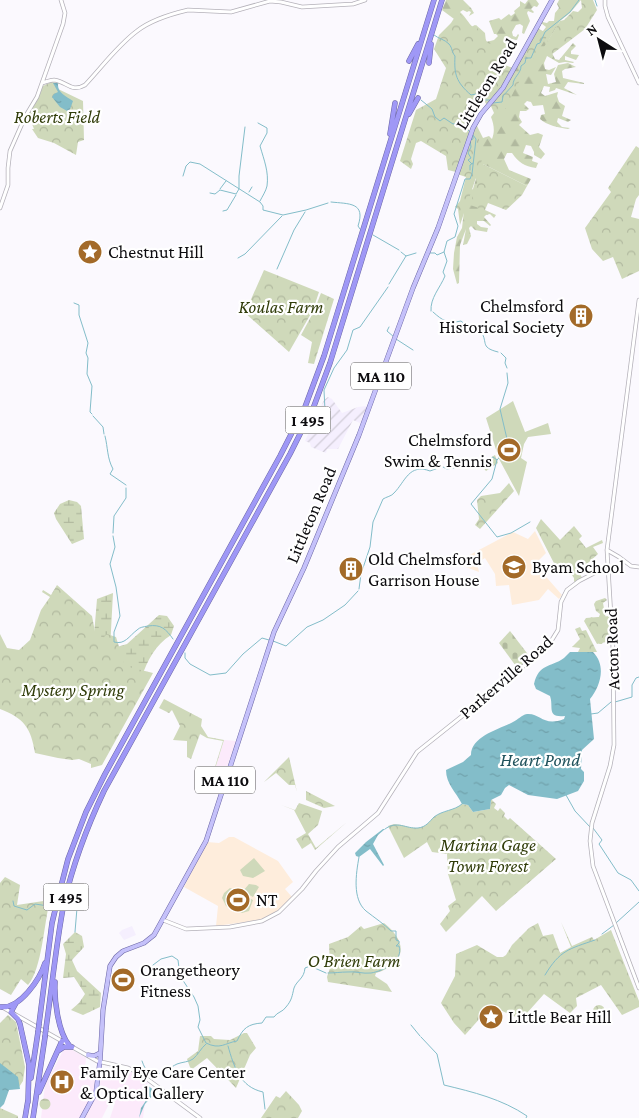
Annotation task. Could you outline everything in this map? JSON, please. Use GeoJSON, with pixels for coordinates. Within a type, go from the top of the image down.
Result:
{"type":"FeatureCollection","features":[{"type":"Feature","properties":{"kind":"highway","name":"I 495"},"geometry":{"type":"LineString","coordinates":[[25,1118],[51,935],[68,858],[86,812],[105,774],[301,417],[322,362],[434,0]]}},
{"type":"Feature","properties":{"kind":"highway","name":"I 495"},"geometry":{"type":"LineString","coordinates":[[34,1115],[55,962],[73,868],[94,811],[290,454],[314,406],[330,363],[442,0]]}},
{"type":"Feature","properties":{"kind":"highway"},"geometry":{"type":"LineString","coordinates":[[429,63],[429,54],[439,12]]}},
{"type":"Feature","properties":{"kind":"highway"},"geometry":{"type":"LineString","coordinates":[[409,61],[427,22]]}},
{"type":"Feature","properties":{"kind":"highway"},"geometry":{"type":"LineString","coordinates":[[396,150],[410,112],[418,98]]}},
{"type":"Feature","properties":{"kind":"highway"},"geometry":{"type":"LineString","coordinates":[[386,155],[395,103]]}},
{"type":"Feature","properties":{"kind":"highway"},"geometry":{"type":"LineString","coordinates":[[28,1102],[29,1065],[22,1030],[18,1019],[11,1012],[16,1003],[39,978],[51,935]]}},
{"type":"Feature","properties":{"kind":"highway"},"geometry":{"type":"LineString","coordinates":[[55,962],[55,994],[64,1039],[71,1046]]}},
{"type":"Feature","properties":{"kind":"highway"},"geometry":{"type":"LineString","coordinates":[[1,1006],[10,1007],[16,1003]]}},
{"type":"Feature","properties":{"kind":"highway"},"geometry":{"type":"LineString","coordinates":[[22,1030],[25,1020]]}},
{"type":"Feature","properties":{"kind":"highway"},"geometry":{"type":"LineString","coordinates":[[34,1115],[42,1085],[56,1055],[62,1030]]}},
{"type":"Feature","properties":{"kind":"highway"},"geometry":{"type":"LineString","coordinates":[[56,1055],[64,1047],[71,1046]]}},
{"type":"Feature","properties":{"kind":"main road"},"geometry":{"type":"LineString","coordinates":[[0,208],[8,185],[10,150],[25,116],[37,98],[65,19],[61,0]]}},
{"type":"Feature","properties":{"kind":"main road"},"geometry":{"type":"LineString","coordinates":[[42,83],[54,80],[74,88],[79,88],[85,85],[135,32],[153,22],[188,10],[231,12],[270,1],[302,7],[353,4],[365,0]]}},
{"type":"Feature","properties":{"kind":"main road","name":"Littleton Road"},"geometry":{"type":"LineString","coordinates":[[100,1062],[101,1032],[111,964],[123,951],[148,940],[155,933],[206,839],[274,632],[304,568],[359,435],[413,288],[438,228],[472,128],[480,114],[503,88],[552,0]]}},
{"type":"Feature","properties":{"kind":"main road"},"geometry":{"type":"LineString","coordinates":[[605,0],[606,12],[639,83]]}},
{"type":"Feature","properties":{"kind":"main road","name":"Acton Road"},"geometry":{"type":"LineString","coordinates":[[639,300],[607,550],[613,649],[614,738],[610,766],[592,823],[590,852],[593,866],[639,988]]}},
{"type":"Feature","properties":{"kind":"main road"},"geometry":{"type":"LineString","coordinates":[[607,550],[632,566],[639,567]]}},
{"type":"Feature","properties":{"kind":"main road"},"geometry":{"type":"LineString","coordinates":[[608,564],[616,555]]}},
{"type":"Feature","properties":{"kind":"main road","name":"Parkerville Road"},"geometry":{"type":"LineString","coordinates":[[163,920],[183,928],[199,929],[244,925],[266,920],[276,914],[299,892],[338,847],[378,814],[408,763],[417,752],[505,682],[549,644],[558,630],[562,597],[576,582],[608,564]]}},
{"type":"Feature","properties":{"kind":"main road"},"geometry":{"type":"LineString","coordinates":[[1,1006],[100,1062],[128,1068],[139,1073],[200,1118]]}},
{"type":"Feature","properties":{"kind":"main road","name":"Littleton Road"},"geometry":{"type":"LineString","coordinates":[[82,1118],[97,1089],[101,1032]]}},
{"type":"Feature","properties":{"kind":"main road"},"geometry":{"type":"LineString","coordinates":[[88,1055],[94,1056],[100,1053]]}},
{"type":"Feature","properties":{"kind":"shaded area"},"geometry":{"type":"Polygon","coordinates":[[[328,397],[332,399],[342,413],[358,407],[368,407],[362,424],[353,420],[338,449],[327,449],[326,453],[311,447],[310,443],[305,441],[324,400],[328,397]]]}},
{"type":"Feature","properties":{"kind":"shaded area","name":"Byam School"},"geometry":{"type":"Polygon","coordinates":[[[535,531],[546,553],[535,564],[562,595],[559,599],[548,589],[539,600],[512,605],[509,585],[496,586],[495,574],[485,558],[477,563],[479,572],[463,566],[462,559],[513,532],[528,539],[535,531]]]}},
{"type":"Feature","properties":{"kind":"shaded area"},"geometry":{"type":"Polygon","coordinates":[[[224,740],[236,741],[223,778],[214,772],[224,740]]]}},
{"type":"Feature","properties":{"kind":"shaded area"},"geometry":{"type":"Polygon","coordinates":[[[229,837],[234,837],[278,861],[293,882],[285,889],[292,897],[274,914],[259,920],[216,926],[218,906],[184,887],[207,842],[219,843],[229,837]]]}},
{"type":"Feature","properties":{"kind":"shaded area"},"geometry":{"type":"Polygon","coordinates":[[[132,926],[136,935],[124,940],[119,933],[132,926]]]}},
{"type":"Feature","properties":{"kind":"shaded area"},"geometry":{"type":"Polygon","coordinates":[[[69,1048],[86,1058],[85,1068],[91,1074],[97,1072],[93,1095],[110,1102],[102,1118],[41,1118],[45,1085],[64,1049],[69,1048]]]}},
{"type":"Feature","properties":{"kind":"shaded area"},"geometry":{"type":"Polygon","coordinates":[[[125,1069],[138,1074],[148,1081],[143,1118],[110,1118],[115,1103],[111,1101],[114,1090],[100,1085],[101,1074],[124,1081],[125,1069]]]}},
{"type":"Feature","properties":{"kind":"green space"},"geometry":{"type":"Polygon","coordinates":[[[446,0],[463,0],[471,8],[474,13],[469,16],[471,12],[469,11],[463,10],[460,12],[473,27],[476,25],[485,33],[486,42],[494,40],[498,36],[494,34],[489,21],[499,18],[501,20],[509,14],[511,16],[520,6],[520,1],[525,4],[528,0],[536,0],[539,4],[531,9],[533,13],[528,11],[527,13],[530,21],[524,34],[522,33],[523,26],[520,24],[516,25],[512,32],[513,36],[519,35],[517,40],[512,39],[508,43],[508,48],[511,50],[505,51],[510,56],[504,62],[485,42],[442,10],[446,0]]]}},
{"type":"Feature","properties":{"kind":"green space"},"geometry":{"type":"Polygon","coordinates":[[[559,0],[581,0],[560,21],[547,43],[555,59],[559,60],[573,43],[576,46],[571,51],[571,54],[579,55],[576,60],[565,56],[565,60],[573,63],[565,62],[559,63],[547,56],[544,63],[545,69],[549,70],[556,67],[551,75],[546,74],[548,84],[556,82],[554,74],[558,65],[568,63],[576,67],[562,71],[563,78],[584,84],[568,82],[564,88],[577,95],[556,88],[549,92],[550,87],[544,86],[541,93],[545,96],[558,92],[559,102],[565,106],[562,116],[571,120],[568,122],[558,118],[557,122],[562,127],[570,128],[553,126],[540,119],[541,115],[545,114],[543,105],[533,106],[531,102],[527,101],[524,104],[529,109],[520,111],[519,117],[522,122],[519,125],[530,135],[538,133],[543,135],[539,147],[545,154],[541,159],[534,155],[531,146],[526,145],[523,153],[533,157],[532,161],[538,163],[536,168],[525,165],[512,153],[507,153],[504,159],[509,170],[531,179],[527,186],[483,164],[485,210],[496,215],[494,218],[490,214],[484,217],[490,226],[484,221],[477,221],[477,224],[481,227],[488,228],[487,232],[475,230],[471,226],[469,228],[471,236],[467,244],[463,245],[466,229],[460,245],[459,283],[457,284],[453,269],[454,253],[457,237],[462,228],[465,202],[469,191],[473,189],[476,179],[472,174],[475,122],[483,138],[489,136],[492,139],[494,128],[491,117],[494,113],[490,104],[497,97],[536,28],[543,31],[546,27],[542,22],[554,21],[555,13],[559,8],[557,4],[559,0]]]}},
{"type":"Feature","properties":{"kind":"green space"},"geometry":{"type":"Polygon","coordinates":[[[581,0],[593,0],[597,10],[585,29],[551,55],[544,47],[560,21],[564,20],[573,11],[578,12],[582,8],[581,0]]]}},
{"type":"Feature","properties":{"kind":"green space"},"geometry":{"type":"Polygon","coordinates":[[[458,12],[471,27],[475,25],[488,43],[504,49],[503,59],[507,60],[505,65],[513,68],[502,87],[487,105],[485,102],[476,100],[470,105],[466,126],[470,131],[456,172],[448,170],[446,156],[421,141],[416,143],[411,159],[413,164],[411,169],[400,161],[416,110],[436,99],[446,68],[434,49],[439,35],[451,23],[458,12]]]}},
{"type":"Feature","properties":{"kind":"green space"},"geometry":{"type":"Polygon","coordinates":[[[557,20],[516,87],[502,115],[491,105],[510,78],[514,78],[525,64],[528,58],[523,54],[538,27],[544,34],[557,20]]]}},
{"type":"Feature","properties":{"kind":"green space","name":"Roberts Field"},"geometry":{"type":"Polygon","coordinates":[[[51,82],[59,83],[56,88],[83,101],[84,140],[78,142],[76,155],[54,143],[38,138],[32,129],[34,129],[28,114],[43,86],[51,82]]]}},
{"type":"Feature","properties":{"kind":"green space"},"geometry":{"type":"Polygon","coordinates":[[[476,123],[479,135],[479,150],[484,154],[460,225],[458,209],[455,207],[460,201],[466,177],[457,174],[476,123]]]}},
{"type":"Feature","properties":{"kind":"green space"},"geometry":{"type":"Polygon","coordinates":[[[636,146],[639,148],[639,195],[631,217],[639,219],[639,271],[622,279],[613,257],[603,261],[592,249],[585,228],[611,192],[608,188],[636,146]]]}},
{"type":"Feature","properties":{"kind":"green space"},"geometry":{"type":"Polygon","coordinates":[[[483,164],[527,186],[522,195],[506,210],[488,203],[485,210],[470,205],[483,164]]]}},
{"type":"Feature","properties":{"kind":"green space","name":"Koulas Farm"},"geometry":{"type":"Polygon","coordinates":[[[264,270],[319,292],[313,310],[289,352],[245,313],[264,270]]]}},
{"type":"Feature","properties":{"kind":"green space","name":"Koulas Farm"},"geometry":{"type":"Polygon","coordinates":[[[321,293],[334,299],[314,364],[308,363],[312,342],[301,335],[321,293]]]}},
{"type":"Feature","properties":{"kind":"green space","name":"Chelmsford Swim & Tennis"},"geometry":{"type":"Polygon","coordinates":[[[513,401],[525,432],[548,423],[551,434],[528,437],[524,444],[521,458],[527,462],[519,496],[499,459],[486,418],[513,401]]]}},
{"type":"Feature","properties":{"kind":"green space"},"geometry":{"type":"Polygon","coordinates":[[[495,455],[498,463],[486,471],[480,464],[495,455]]]}},
{"type":"Feature","properties":{"kind":"green space"},"geometry":{"type":"Polygon","coordinates":[[[509,483],[514,491],[480,529],[475,525],[479,519],[477,500],[481,496],[500,493],[509,483]]]}},
{"type":"Feature","properties":{"kind":"green space"},"geometry":{"type":"Polygon","coordinates":[[[69,500],[77,502],[81,506],[84,539],[72,544],[54,513],[60,504],[69,500]]]}},
{"type":"Feature","properties":{"kind":"green space"},"geometry":{"type":"Polygon","coordinates":[[[541,519],[560,540],[574,526],[582,536],[579,539],[586,548],[602,540],[603,543],[593,547],[598,554],[579,571],[582,578],[574,582],[574,578],[566,567],[559,573],[536,528],[541,519]]]}},
{"type":"Feature","properties":{"kind":"green space","name":"Mystery Spring"},"geometry":{"type":"Polygon","coordinates":[[[57,585],[92,616],[96,637],[102,639],[107,634],[116,637],[125,666],[153,673],[102,765],[91,768],[91,764],[79,759],[72,760],[35,753],[31,737],[25,725],[15,716],[0,709],[0,634],[7,648],[19,650],[30,640],[41,610],[50,597],[42,592],[43,590],[51,595],[57,585]]]}},
{"type":"Feature","properties":{"kind":"green space"},"geometry":{"type":"Polygon","coordinates":[[[113,593],[110,649],[127,644],[159,615],[167,616],[174,626],[171,635],[161,643],[146,665],[141,678],[93,647],[97,599],[113,593]]]}},
{"type":"Feature","properties":{"kind":"green space"},"geometry":{"type":"Polygon","coordinates":[[[605,598],[607,600],[603,603],[606,634],[602,644],[599,644],[601,639],[589,621],[591,617],[596,619],[599,617],[600,614],[596,611],[594,604],[596,601],[605,598]]]}},
{"type":"Feature","properties":{"kind":"green space"},"geometry":{"type":"Polygon","coordinates":[[[610,616],[611,641],[597,644],[584,621],[586,618],[610,616]]]}},
{"type":"Feature","properties":{"kind":"green space"},"geometry":{"type":"Polygon","coordinates":[[[580,627],[582,631],[586,630],[597,652],[578,652],[580,648],[572,647],[580,639],[575,629],[580,627]]]}},
{"type":"Feature","properties":{"kind":"green space"},"geometry":{"type":"Polygon","coordinates":[[[510,631],[530,657],[518,669],[499,643],[510,631]]]}},
{"type":"Feature","properties":{"kind":"green space"},"geometry":{"type":"Polygon","coordinates":[[[164,699],[202,719],[201,726],[208,737],[224,740],[214,772],[212,771],[214,770],[223,741],[207,738],[200,734],[191,759],[187,757],[187,741],[173,740],[180,726],[172,710],[169,713],[159,708],[164,699]]]}},
{"type":"Feature","properties":{"kind":"green space"},"geometry":{"type":"Polygon","coordinates":[[[289,757],[297,792],[295,785],[289,785],[276,773],[264,782],[289,757]]]}},
{"type":"Feature","properties":{"kind":"green space"},"geometry":{"type":"Polygon","coordinates":[[[306,791],[335,806],[324,808],[306,800],[306,791]]]}},
{"type":"Feature","properties":{"kind":"green space","name":"Martina Gage Town Forest"},"geometry":{"type":"Polygon","coordinates":[[[491,799],[496,804],[494,808],[498,811],[500,808],[508,820],[510,818],[556,859],[496,911],[482,896],[446,932],[440,924],[450,911],[448,906],[456,900],[448,874],[447,854],[432,852],[427,842],[404,858],[388,826],[396,824],[414,828],[421,827],[437,815],[462,804],[468,805],[473,812],[490,809],[491,799]]]}},
{"type":"Feature","properties":{"kind":"green space"},"geometry":{"type":"Polygon","coordinates":[[[299,803],[322,811],[318,825],[308,834],[316,848],[347,822],[315,850],[311,843],[302,849],[296,839],[306,833],[294,810],[281,805],[295,810],[299,803]]]}},
{"type":"Feature","properties":{"kind":"green space"},"geometry":{"type":"Polygon","coordinates":[[[254,858],[265,871],[253,878],[243,876],[240,870],[254,858]]]}},
{"type":"Feature","properties":{"kind":"green space"},"geometry":{"type":"Polygon","coordinates":[[[5,877],[20,885],[17,905],[50,900],[40,957],[33,978],[28,985],[21,979],[11,995],[0,989],[0,883],[5,877]]]}},
{"type":"Feature","properties":{"kind":"green space","name":"NT"},"geometry":{"type":"Polygon","coordinates":[[[249,884],[259,887],[253,897],[244,892],[245,896],[253,900],[249,911],[242,913],[226,906],[222,898],[224,893],[230,888],[243,891],[249,884]]]}},
{"type":"Feature","properties":{"kind":"green space"},"geometry":{"type":"Polygon","coordinates":[[[561,922],[572,946],[592,937],[594,940],[611,930],[639,1001],[639,1007],[622,1015],[601,985],[576,998],[577,1006],[570,1013],[544,994],[527,1013],[518,1018],[491,1006],[465,1035],[454,1023],[441,1003],[455,976],[456,954],[477,945],[497,957],[503,957],[529,928],[538,923],[543,936],[553,934],[560,953],[571,947],[561,922]]]}},
{"type":"Feature","properties":{"kind":"green space","name":"O'Brien Farm"},"geometry":{"type":"Polygon","coordinates":[[[384,923],[397,937],[401,951],[394,964],[376,973],[375,976],[387,984],[392,992],[328,982],[327,977],[330,968],[329,944],[348,937],[361,926],[364,929],[384,923]]]}},
{"type":"Feature","properties":{"kind":"green space"},"geometry":{"type":"Polygon","coordinates":[[[75,932],[82,936],[84,947],[72,960],[77,971],[101,993],[100,1007],[83,1015],[71,1010],[85,994],[74,977],[63,978],[66,954],[63,944],[75,932]]]}},
{"type":"Feature","properties":{"kind":"green space"},"geometry":{"type":"Polygon","coordinates":[[[597,1005],[601,1005],[605,1011],[601,1017],[597,1017],[593,1013],[593,1009],[597,1005]]]}},
{"type":"Feature","properties":{"kind":"green space"},"geometry":{"type":"Polygon","coordinates":[[[8,1015],[16,1022],[25,1067],[23,1081],[19,1087],[0,1068],[0,1023],[8,1015]]]}},
{"type":"Feature","properties":{"kind":"green space"},"geometry":{"type":"Polygon","coordinates":[[[247,1033],[256,1048],[250,1055],[236,1088],[207,1058],[191,1070],[187,1059],[198,1051],[200,1036],[230,1040],[247,1033]]]}},
{"type":"Feature","properties":{"kind":"green space"},"geometry":{"type":"Polygon","coordinates":[[[286,1091],[302,1111],[298,1118],[261,1118],[276,1096],[280,1098],[286,1091]]]}},
{"type":"Feature","properties":{"kind":"green space"},"geometry":{"type":"Polygon","coordinates":[[[45,1098],[51,1104],[45,1110],[39,1104],[45,1098]]]}},
{"type":"Feature","properties":{"kind":"green space"},"geometry":{"type":"Polygon","coordinates":[[[0,1108],[18,1116],[18,1118],[0,1118],[0,1108]]]}},
{"type":"Feature","properties":{"kind":"water"},"geometry":{"type":"Polygon","coordinates":[[[53,83],[58,83],[60,92],[73,101],[69,112],[60,107],[52,97],[58,92],[53,83]]]}},
{"type":"Feature","properties":{"kind":"water","name":"Heart Pond"},"geometry":{"type":"Polygon","coordinates":[[[570,652],[593,652],[600,664],[601,670],[597,689],[590,699],[594,739],[582,750],[581,769],[584,772],[584,781],[578,791],[557,799],[528,795],[509,785],[501,795],[491,800],[490,809],[473,812],[468,805],[462,804],[449,784],[446,770],[463,762],[471,755],[472,748],[481,738],[521,716],[532,714],[547,721],[564,719],[565,716],[553,713],[550,696],[536,689],[534,684],[536,677],[542,669],[564,658],[570,652]]]}},
{"type":"Feature","properties":{"kind":"water"},"geometry":{"type":"Polygon","coordinates":[[[385,829],[378,835],[373,844],[383,866],[370,849],[359,857],[356,856],[355,853],[366,842],[385,829]]]}},
{"type":"Feature","properties":{"kind":"water"},"geometry":{"type":"Polygon","coordinates":[[[0,1063],[18,1077],[20,1089],[9,1090],[4,1104],[0,1108],[0,1063]]]}},
{"type":"Feature","properties":{"kind":"water"},"geometry":{"type":"Polygon","coordinates":[[[146,1084],[156,1092],[145,1104],[139,1118],[141,1108],[145,1102],[146,1084]]]}},
{"type":"Feature","properties":{"kind":"waterway"},"geometry":{"type":"LineString","coordinates":[[493,103],[502,102],[503,96],[513,85],[521,66],[525,63],[526,58],[531,58],[545,32],[570,12],[579,0]]}},
{"type":"Feature","properties":{"kind":"waterway"},"geometry":{"type":"LineString","coordinates":[[595,0],[597,6]]}},
{"type":"Feature","properties":{"kind":"waterway"},"geometry":{"type":"LineString","coordinates":[[434,35],[449,44],[455,56],[455,68],[459,82],[471,95],[476,94]]}},
{"type":"Feature","properties":{"kind":"waterway"},"geometry":{"type":"LineString","coordinates":[[470,132],[464,126],[466,124],[468,105],[472,104],[476,95],[482,100],[490,100]]}},
{"type":"Feature","properties":{"kind":"waterway"},"geometry":{"type":"LineString","coordinates":[[421,100],[432,109],[435,117],[440,121],[444,118],[453,124],[460,122],[464,126]]}},
{"type":"Feature","properties":{"kind":"waterway"},"geometry":{"type":"LineString","coordinates":[[258,123],[267,128],[267,133],[260,146],[267,171],[267,186],[260,201]]}},
{"type":"Feature","properties":{"kind":"waterway"},"geometry":{"type":"LineString","coordinates":[[210,193],[215,194],[220,190],[236,194],[239,189],[245,127]]}},
{"type":"Feature","properties":{"kind":"waterway"},"geometry":{"type":"LineString","coordinates":[[472,164],[468,160],[471,158],[468,153],[471,147],[470,140],[473,139],[473,135]]}},
{"type":"Feature","properties":{"kind":"waterway"},"geometry":{"type":"LineString","coordinates":[[431,311],[434,297],[445,276],[443,272],[447,261],[444,252],[447,241],[455,237],[458,226],[454,214],[465,179],[470,179],[472,174],[476,139],[473,135]]}},
{"type":"Feature","properties":{"kind":"waterway"},"geometry":{"type":"LineString","coordinates":[[183,176],[186,166],[190,162],[200,164],[260,202],[263,210],[283,215],[328,203]]}},
{"type":"Feature","properties":{"kind":"waterway"},"geometry":{"type":"LineString","coordinates":[[470,170],[470,165],[473,163]]}},
{"type":"Feature","properties":{"kind":"waterway"},"geometry":{"type":"LineString","coordinates":[[220,189],[226,181]]}},
{"type":"Feature","properties":{"kind":"waterway"},"geometry":{"type":"LineString","coordinates":[[249,192],[252,187]]}},
{"type":"Feature","properties":{"kind":"waterway"},"geometry":{"type":"LineString","coordinates":[[223,211],[227,210],[236,195]]}},
{"type":"Feature","properties":{"kind":"waterway"},"geometry":{"type":"LineString","coordinates":[[331,202],[350,204],[358,208],[360,212],[358,226],[360,229]]}},
{"type":"Feature","properties":{"kind":"waterway"},"geometry":{"type":"LineString","coordinates":[[277,269],[294,230],[305,212]]}},
{"type":"Feature","properties":{"kind":"waterway"},"geometry":{"type":"LineString","coordinates":[[238,258],[245,254],[282,216]]}},
{"type":"Feature","properties":{"kind":"waterway"},"geometry":{"type":"LineString","coordinates":[[373,235],[399,250]]}},
{"type":"Feature","properties":{"kind":"waterway"},"geometry":{"type":"LineString","coordinates":[[401,252],[406,256],[416,253]]}},
{"type":"Feature","properties":{"kind":"waterway"},"geometry":{"type":"LineString","coordinates":[[430,253],[437,255],[444,252]]}},
{"type":"Feature","properties":{"kind":"waterway"},"geometry":{"type":"LineString","coordinates":[[389,284],[406,256]]}},
{"type":"Feature","properties":{"kind":"waterway"},"geometry":{"type":"LineString","coordinates":[[325,411],[324,390],[334,368],[347,350],[353,330],[360,327],[388,287]]}},
{"type":"Feature","properties":{"kind":"waterway"},"geometry":{"type":"LineString","coordinates":[[74,303],[79,305],[79,315],[88,343],[86,353],[88,358],[87,374],[92,386],[90,412],[92,414]]}},
{"type":"Feature","properties":{"kind":"waterway"},"geometry":{"type":"LineString","coordinates":[[433,312],[446,321],[461,321],[470,326],[472,330],[479,329],[484,337],[486,346],[498,352]]}},
{"type":"Feature","properties":{"kind":"waterway"},"geometry":{"type":"LineString","coordinates":[[389,327],[387,331],[394,337]]}},
{"type":"Feature","properties":{"kind":"waterway"},"geometry":{"type":"LineString","coordinates":[[396,339],[413,350]]}},
{"type":"Feature","properties":{"kind":"waterway"},"geometry":{"type":"LineString","coordinates":[[501,353],[506,358],[507,368]]}},
{"type":"Feature","properties":{"kind":"waterway"},"geometry":{"type":"LineString","coordinates":[[443,467],[447,469],[481,463],[493,457],[497,460],[505,451],[507,439],[500,409],[508,383],[507,373]]}},
{"type":"Feature","properties":{"kind":"waterway"},"geometry":{"type":"LineString","coordinates":[[93,416],[103,427],[104,434]]}},
{"type":"Feature","properties":{"kind":"waterway"},"geometry":{"type":"LineString","coordinates":[[105,436],[113,469],[110,474],[126,485]]}},
{"type":"Feature","properties":{"kind":"waterway"},"geometry":{"type":"LineString","coordinates":[[497,460],[492,479],[471,504],[497,537],[511,533],[530,522]]}},
{"type":"Feature","properties":{"kind":"waterway"},"geometry":{"type":"LineString","coordinates":[[359,589],[361,574],[370,547],[373,522],[383,499],[393,494],[412,472],[423,469],[430,471],[441,467]]}},
{"type":"Feature","properties":{"kind":"waterway"},"geometry":{"type":"LineString","coordinates":[[113,533],[114,516],[126,498],[126,488]]}},
{"type":"Feature","properties":{"kind":"waterway"},"geometry":{"type":"LineString","coordinates":[[113,536],[115,547],[110,564],[116,587],[120,616],[114,632],[114,642],[124,641],[139,628],[153,626],[163,628],[173,639]]}},
{"type":"Feature","properties":{"kind":"waterway"},"geometry":{"type":"LineString","coordinates":[[273,641],[286,646],[307,627],[323,620],[345,605],[358,591]]}},
{"type":"Feature","properties":{"kind":"waterway"},"geometry":{"type":"LineString","coordinates":[[185,653],[185,658],[190,664],[210,675],[226,673],[243,654],[262,638],[269,640]]}},
{"type":"Feature","properties":{"kind":"waterway"},"geometry":{"type":"LineString","coordinates":[[615,702],[632,697],[632,685],[636,678],[639,677]]}},
{"type":"Feature","properties":{"kind":"waterway"},"geometry":{"type":"LineString","coordinates":[[591,714],[598,713],[611,702]]}},
{"type":"Feature","properties":{"kind":"waterway"},"geometry":{"type":"LineString","coordinates":[[566,795],[575,811],[590,827]]}},
{"type":"Feature","properties":{"kind":"waterway"},"geometry":{"type":"LineString","coordinates":[[385,829],[394,825],[414,828],[421,827],[437,815],[462,804]]}},
{"type":"Feature","properties":{"kind":"waterway"},"geometry":{"type":"LineString","coordinates":[[593,828],[602,840],[599,844],[618,873],[631,880],[639,891]]}},
{"type":"Feature","properties":{"kind":"waterway"},"geometry":{"type":"LineString","coordinates":[[328,973],[376,972],[396,961],[400,951],[399,946],[396,946],[399,943],[396,940],[396,931],[391,931],[366,911],[359,900],[356,886],[359,857]]}},
{"type":"Feature","properties":{"kind":"waterway"},"geometry":{"type":"LineString","coordinates":[[13,901],[14,906],[27,910],[35,904],[48,906]]}},
{"type":"Feature","properties":{"kind":"waterway"},"geometry":{"type":"LineString","coordinates":[[616,923],[639,902]]}},
{"type":"Feature","properties":{"kind":"waterway"},"geometry":{"type":"LineString","coordinates":[[67,910],[77,908],[75,932]]}},
{"type":"Feature","properties":{"kind":"waterway"},"geometry":{"type":"LineString","coordinates":[[602,934],[614,925]]}},
{"type":"Feature","properties":{"kind":"waterway"},"geometry":{"type":"LineString","coordinates":[[545,975],[555,960],[561,955],[595,940]]}},
{"type":"Feature","properties":{"kind":"waterway"},"geometry":{"type":"LineString","coordinates":[[153,965],[161,959],[172,956],[178,960],[180,976],[198,1006],[200,1020],[198,1027],[206,1043],[215,1046],[237,1041],[246,1028],[253,1024],[262,1023],[266,1017],[274,1017],[283,1010],[291,1000],[294,988],[303,975],[305,968],[310,966],[326,973]]}},
{"type":"Feature","properties":{"kind":"waterway"},"geometry":{"type":"LineString","coordinates":[[142,971],[142,969],[151,966]]}},
{"type":"Feature","properties":{"kind":"waterway"},"geometry":{"type":"LineString","coordinates":[[411,1025],[420,1036]]}},
{"type":"Feature","properties":{"kind":"waterway"},"geometry":{"type":"LineString","coordinates":[[421,1037],[437,1054],[444,1085],[476,1093],[508,1105],[527,1116],[526,1118]]}},
{"type":"Feature","properties":{"kind":"waterway"},"geometry":{"type":"LineString","coordinates":[[142,1061],[149,1073],[157,1074],[177,1064],[190,1061],[206,1044]]}},
{"type":"Feature","properties":{"kind":"waterway"},"geometry":{"type":"LineString","coordinates":[[228,1046],[243,1081],[263,1092],[265,1109]]}},
{"type":"Feature","properties":{"kind":"place","name":"Chestnut Hill"},"geometry":{"type":"Point","coordinates":[90,252]}},
{"type":"Feature","properties":{"kind":"place","name":"Chelmsford Historical Society"},"geometry":{"type":"Point","coordinates":[581,316]}},
{"type":"Feature","properties":{"kind":"place","name":"Chelmsford Swim & Tennis"},"geometry":{"type":"Point","coordinates":[509,450]}},
{"type":"Feature","properties":{"kind":"place","name":"Byam School"},"geometry":{"type":"Point","coordinates":[514,567]}},
{"type":"Feature","properties":{"kind":"place","name":"Old Chelmsford Garrison House"},"geometry":{"type":"Point","coordinates":[351,569]}},
{"type":"Feature","properties":{"kind":"place","name":"NT"},"geometry":{"type":"Point","coordinates":[238,900]}},
{"type":"Feature","properties":{"kind":"place","name":"Orangetheory Fitness"},"geometry":{"type":"Point","coordinates":[123,980]}},
{"type":"Feature","properties":{"kind":"place","name":"Little Bear Hill"},"geometry":{"type":"Point","coordinates":[491,1017]}},
{"type":"Feature","properties":{"kind":"place","name":"Family Eye Care Center & Optical Gallery"},"geometry":{"type":"Point","coordinates":[62,1082]}}]}
